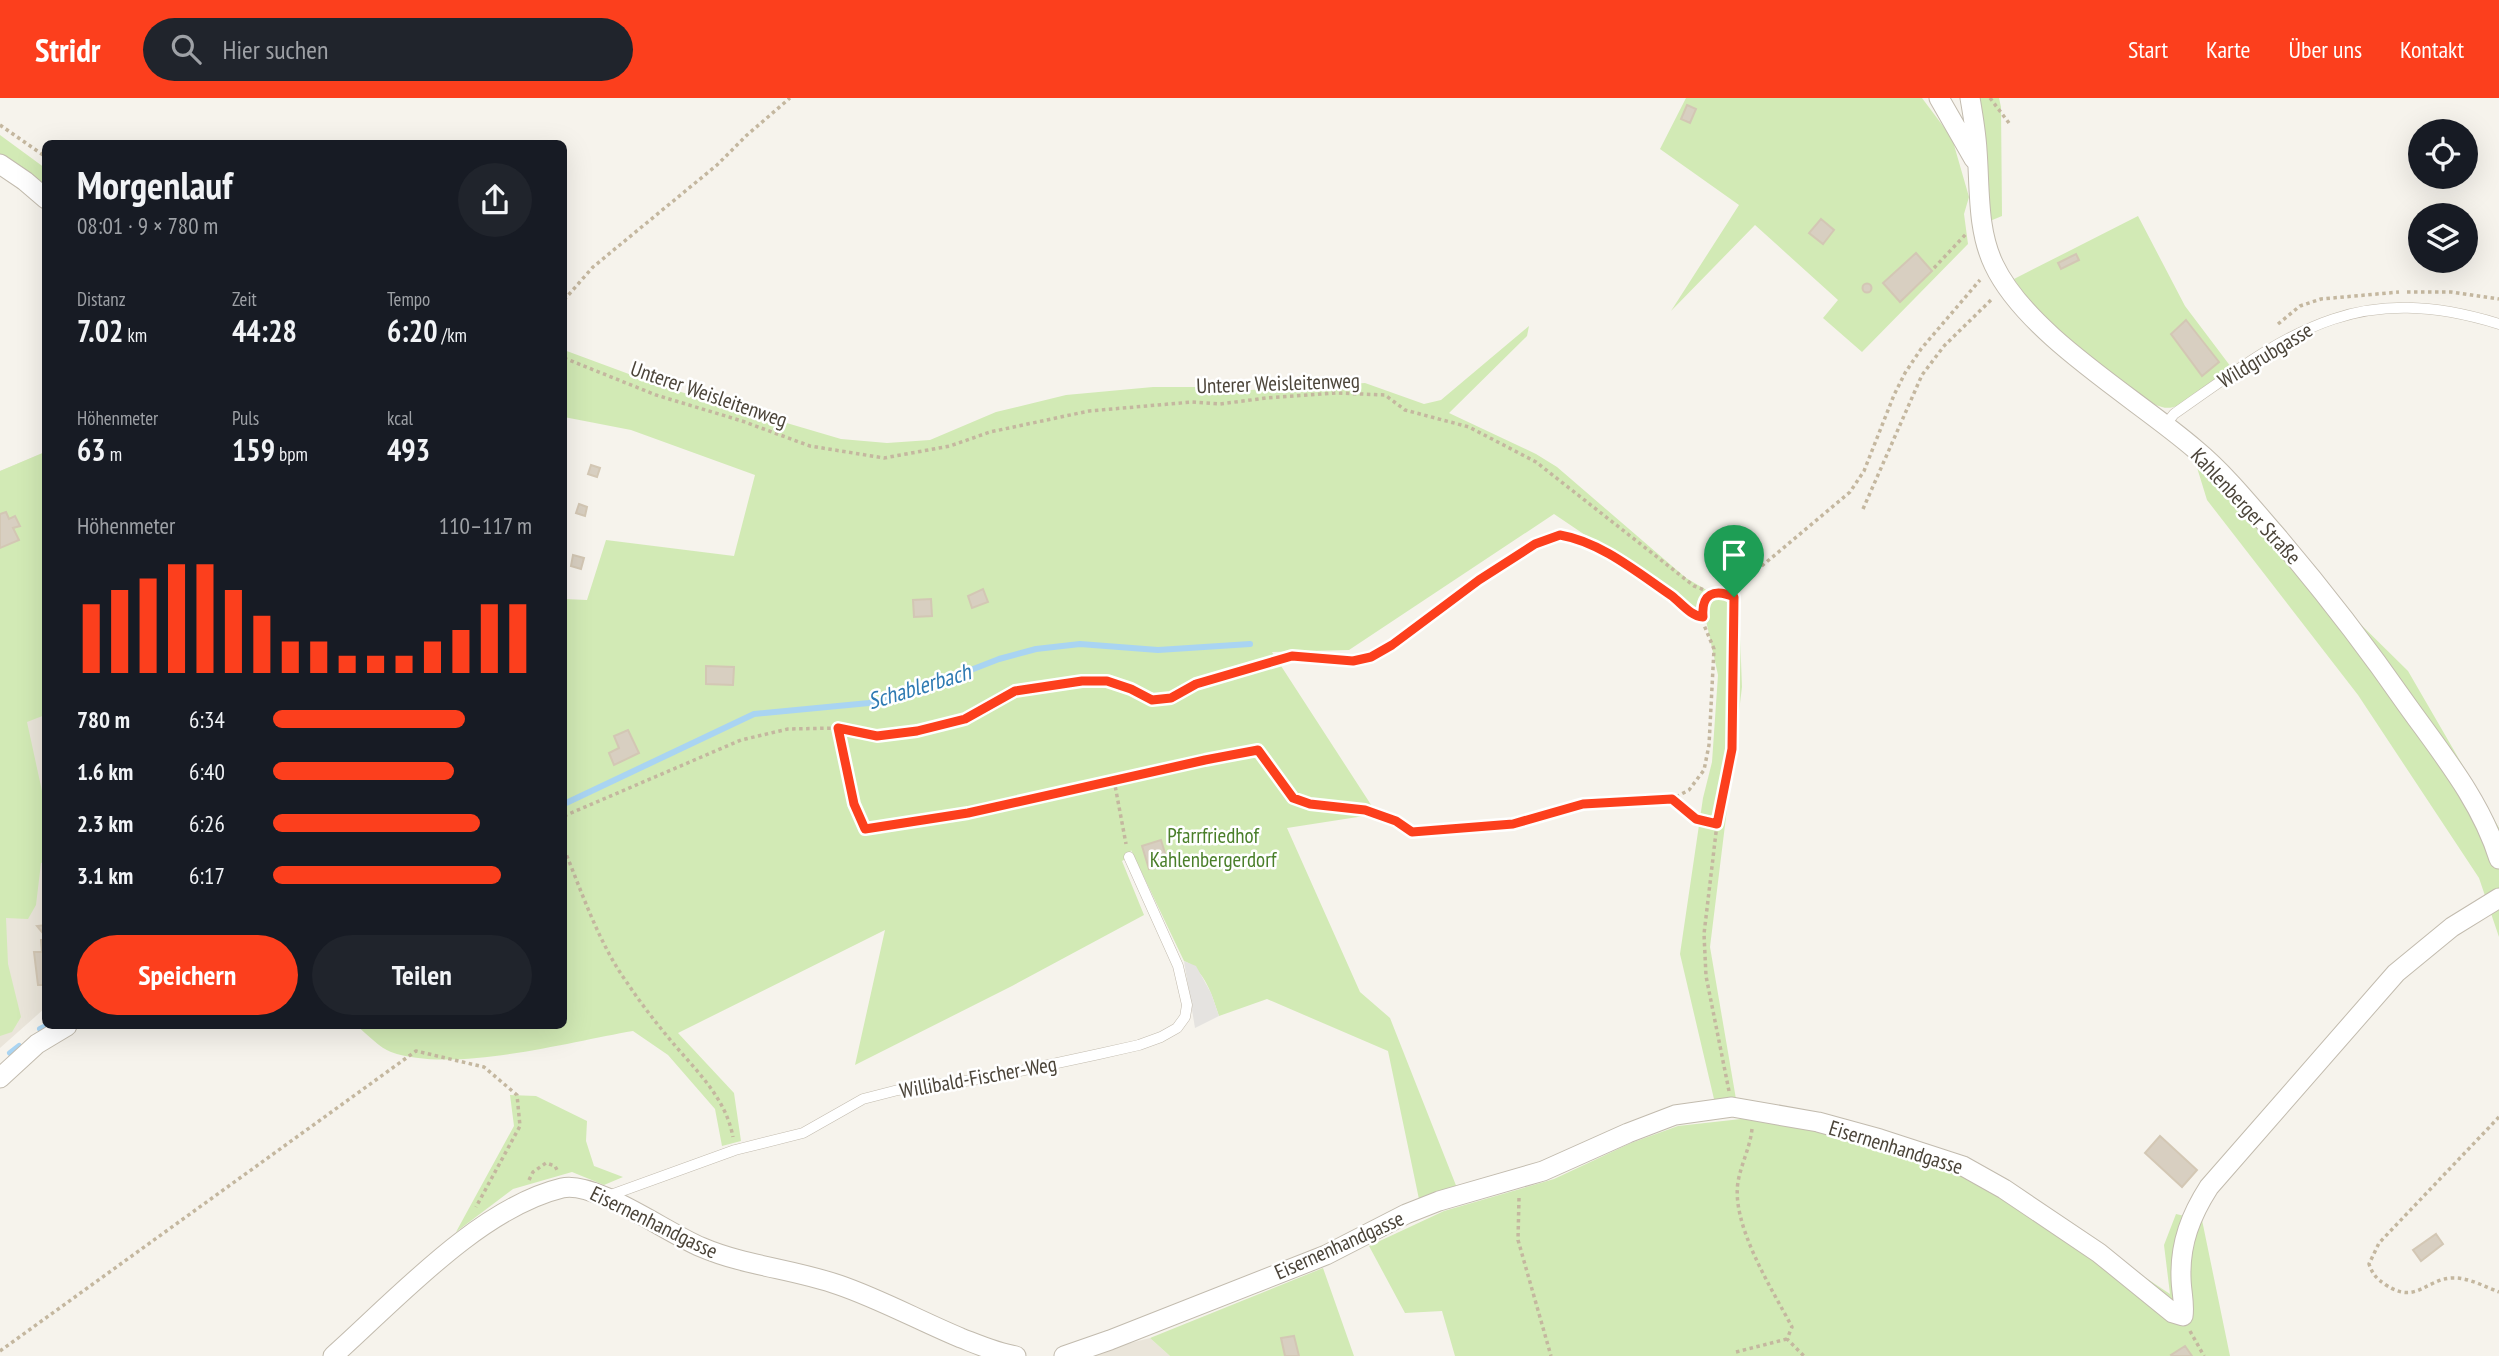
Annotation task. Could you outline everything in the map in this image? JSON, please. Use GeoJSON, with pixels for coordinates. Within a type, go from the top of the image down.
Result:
{"type":"FeatureCollection","features":[{"type":"Feature","properties":{"kind":"street"},"geometry":{"type":"LineString","coordinates":[[1939,98],[1978,166]]}},
{"type":"Feature","properties":{"kind":"street","name":"Kahlenberger Straße"},"geometry":{"type":"LineString","coordinates":[[1970,98],[1983,225],[1994,267],[2018,300],[2050,334],[2166,424],[2234,486],[2316,582],[2363,641],[2463,785],[2488,830],[2499,859]]}},
{"type":"Feature","properties":{"kind":"street"},"geometry":{"type":"LineString","coordinates":[[0,164],[42,196]]}},
{"type":"Feature","properties":{"kind":"street"},"geometry":{"type":"LineString","coordinates":[[2183,1316],[2185,1305],[2181,1277],[2184,1239],[2195,1209],[2209,1187],[2396,973],[2452,927],[2499,898]]}},
{"type":"Feature","properties":{"kind":"street"},"geometry":{"type":"LineString","coordinates":[[0,1078],[37,1044],[62,1029]]}},
{"type":"Feature","properties":{"kind":"street","name":"Eisernenhandgasse"},"geometry":{"type":"LineString","coordinates":[[1064,1356],[1317,1259],[1406,1214],[1439,1201],[1561,1164],[1675,1115],[1732,1107],[1818,1122],[1963,1166],[2004,1189],[2099,1253],[2173,1313],[2183,1316]]}},
{"type":"Feature","properties":{"kind":"street","name":"Eisernenhandgasse"},"geometry":{"type":"LineString","coordinates":[[333,1356],[461,1241],[536,1196],[572,1186],[594,1190],[607,1196],[662,1228],[714,1252],[839,1285],[981,1346],[1016,1356]]}},
{"type":"Feature","properties":{"kind":"lane","name":"Wildgrubgasse"},"geometry":{"type":"LineString","coordinates":[[2166,424],[2174,414],[2266,349],[2325,320],[2367,311],[2420,308],[2448,310],[2499,324]]}},
{"type":"Feature","properties":{"kind":"lane","name":"Willibald-Fischer-Weg"},"geometry":{"type":"LineString","coordinates":[[607,1196],[735,1150],[803,1133],[863,1099],[879,1094],[988,1078],[1099,1054],[1139,1045],[1177,1028],[1185,1017],[1187,1005],[1178,966],[1129,856]]}},
{"type":"Feature","properties":{"kind":"path"},"geometry":{"type":"LineString","coordinates":[[567,297],[593,267],[718,165],[747,135],[790,98]]}},
{"type":"Feature","properties":{"kind":"path"},"geometry":{"type":"LineString","coordinates":[[1990,98],[2009,123]]}},
{"type":"Feature","properties":{"kind":"path"},"geometry":{"type":"LineString","coordinates":[[0,125],[42,154]]}},
{"type":"Feature","properties":{"kind":"path"},"geometry":{"type":"LineString","coordinates":[[1934,268],[1967,232],[1983,225]]}},
{"type":"Feature","properties":{"kind":"path"},"geometry":{"type":"LineString","coordinates":[[1732,1107],[1706,976],[1704,934],[1717,824],[1732,749],[1734,597],[1745,580],[1850,492],[1864,471],[1905,373],[1921,349],[1973,287],[1994,267]]}},
{"type":"Feature","properties":{"kind":"path"},"geometry":{"type":"LineString","coordinates":[[1863,509],[1922,375],[1944,346],[2008,286]]}},
{"type":"Feature","properties":{"kind":"path","name":"Unterer Weisleitenweg"},"geometry":{"type":"LineString","coordinates":[[567,359],[656,395],[742,421],[810,446],[884,458],[950,446],[990,432],[1089,411],[1192,402],[1220,404],[1337,393],[1385,395],[1405,410],[1469,427],[1536,462],[1694,586],[1734,597]]}},
{"type":"Feature","properties":{"kind":"path"},"geometry":{"type":"LineString","coordinates":[[567,815],[741,740],[788,729],[838,728],[877,736],[917,731],[965,719],[1015,691],[1082,681],[1107,681],[1152,700],[1171,698],[1196,684],[1292,656],[1353,661],[1362,659],[1392,645],[1479,580],[1535,544],[1560,535],[1578,538],[1617,560],[1676,599],[1696,617],[1703,617]]}},
{"type":"Feature","properties":{"kind":"path"},"geometry":{"type":"LineString","coordinates":[[838,728],[854,804],[865,829],[968,813],[1258,750],[1293,798],[1310,804],[1365,810],[1396,821],[1412,832],[1513,824],[1583,804],[1672,799],[1689,790],[1704,770],[1709,745],[1714,649],[1704,625],[1703,608],[1712,593]]}},
{"type":"Feature","properties":{"kind":"path"},"geometry":{"type":"LineString","coordinates":[[1114,780],[1129,856]]}},
{"type":"Feature","properties":{"kind":"path"},"geometry":{"type":"LineString","coordinates":[[1672,799],[1696,819],[1717,824]]}},
{"type":"Feature","properties":{"kind":"path"},"geometry":{"type":"LineString","coordinates":[[567,856],[599,936],[627,983],[718,1096],[729,1119],[735,1150]]}},
{"type":"Feature","properties":{"kind":"path"},"geometry":{"type":"LineString","coordinates":[[0,1352],[416,1051],[484,1067],[517,1095],[520,1126],[474,1210]]}},
{"type":"Feature","properties":{"kind":"path"},"geometry":{"type":"LineString","coordinates":[[1755,1110],[1751,1139],[1738,1182],[1738,1207],[1752,1250],[1792,1327],[1787,1339]]}},
{"type":"Feature","properties":{"kind":"path"},"geometry":{"type":"LineString","coordinates":[[2499,1117],[2379,1243],[2369,1265],[2374,1277],[2394,1290],[2410,1293],[2450,1278],[2469,1280],[2499,1292]]}},
{"type":"Feature","properties":{"kind":"path"},"geometry":{"type":"LineString","coordinates":[[1519,1178],[1518,1240],[1551,1356]]}},
{"type":"Feature","properties":{"kind":"path"},"geometry":{"type":"LineString","coordinates":[[2183,1316],[2204,1356]]}},
{"type":"Feature","properties":{"kind":"path"},"geometry":{"type":"LineString","coordinates":[[1736,1352],[1787,1339]]}},
{"type":"Feature","properties":{"kind":"path"},"geometry":{"type":"LineString","coordinates":[[1787,1339],[1804,1356]]}},
{"type":"Feature","properties":{"kind":"shaded area"},"geometry":{"type":"Polygon","coordinates":[[[42,453],[42,1011],[0,1048],[0,471],[42,453]]]}},
{"type":"Feature","properties":{"kind":"shaded area"},"geometry":{"type":"Polygon","coordinates":[[[1184,961],[1196,966],[1211,993],[1219,1016],[1195,1028],[1184,961]]]}},
{"type":"Feature","properties":{"kind":"shaded area"},"geometry":{"type":"Polygon","coordinates":[[[1150,1338],[1170,1356],[1084,1356],[1095,1352],[1150,1338]]]}},
{"type":"Feature","properties":{"kind":"green space"},"geometry":{"type":"Polygon","coordinates":[[[1686,98],[1922,98],[1952,138],[1969,197],[1964,214],[1968,244],[1862,352],[1823,318],[1838,300],[1755,225],[1671,311],[1739,205],[1660,149],[1686,98]]]}},
{"type":"Feature","properties":{"kind":"green space"},"geometry":{"type":"Polygon","coordinates":[[[1979,98],[1999,98],[2001,107],[2002,216],[1990,221],[1979,98]]]}},
{"type":"Feature","properties":{"kind":"green space"},"geometry":{"type":"Polygon","coordinates":[[[0,135],[42,166],[42,207],[0,175],[0,135]]]}},
{"type":"Feature","properties":{"kind":"green space"},"geometry":{"type":"Polygon","coordinates":[[[2138,216],[2185,306],[2231,367],[2178,406],[2170,408],[2147,400],[2079,348],[2037,309],[2014,279],[2138,216]]]}},
{"type":"Feature","properties":{"kind":"green space","name":"Pfarrfriedhof Kahlenbergerdorf"},"geometry":{"type":"Polygon","coordinates":[[[1529,326],[1527,336],[1449,413],[1536,454],[1557,467],[1686,578],[1739,609],[1742,687],[1710,947],[1736,1099],[1714,1099],[1680,954],[1703,798],[1712,762],[1718,675],[1705,616],[1554,514],[1349,650],[1272,652],[1377,814],[1287,828],[1360,992],[1390,1018],[1457,1188],[1420,1204],[1388,1051],[1267,999],[1219,1016],[1202,977],[1184,961],[1131,850],[1129,857],[1122,861],[1144,915],[1012,986],[855,1065],[885,930],[678,1033],[734,1093],[741,1141],[722,1146],[715,1109],[668,1055],[633,1031],[511,1054],[446,1060],[417,1058],[391,1052],[360,1029],[567,1029],[567,599],[587,600],[606,540],[734,556],[755,475],[631,430],[567,418],[567,351],[664,387],[841,439],[887,443],[930,440],[996,412],[1066,395],[1153,387],[1250,390],[1365,383],[1424,404],[1441,400],[1529,326]]]}},
{"type":"Feature","properties":{"kind":"green space"},"geometry":{"type":"Polygon","coordinates":[[[42,453],[42,716],[27,722],[42,791],[42,863],[36,905],[28,919],[6,918],[8,964],[21,1017],[12,1032],[0,1036],[0,471],[42,453]]]}},
{"type":"Feature","properties":{"kind":"green space"},"geometry":{"type":"Polygon","coordinates":[[[2195,461],[2408,671],[2499,828],[2499,937],[2479,878],[2358,695],[2207,500],[2195,461]]]}},
{"type":"Feature","properties":{"kind":"green space"},"geometry":{"type":"Polygon","coordinates":[[[510,1095],[536,1096],[587,1121],[586,1141],[594,1166],[623,1177],[604,1185],[572,1172],[513,1189],[456,1232],[514,1126],[510,1095]]]}},
{"type":"Feature","properties":{"kind":"green space"},"geometry":{"type":"Polygon","coordinates":[[[1736,1099],[1983,1170],[2170,1294],[2164,1245],[2176,1214],[2202,1220],[2230,1356],[1455,1356],[1442,1311],[1405,1313],[1369,1246],[1444,1211],[1554,1179],[1631,1143],[1678,1126],[1741,1119],[1736,1099]]]}},
{"type":"Feature","properties":{"kind":"green space"},"geometry":{"type":"Polygon","coordinates":[[[1323,1268],[1354,1356],[1170,1356],[1150,1338],[1323,1268]]]}},
{"type":"Feature","properties":{"kind":"building"},"geometry":{"type":"Polygon","coordinates":[[[1687,105],[1696,109],[1690,123],[1681,119],[1687,105]]]}},
{"type":"Feature","properties":{"kind":"building"},"geometry":{"type":"Polygon","coordinates":[[[1821,219],[1834,230],[1823,244],[1809,233],[1821,219]]]}},
{"type":"Feature","properties":{"kind":"building"},"geometry":{"type":"Polygon","coordinates":[[[1916,253],[1932,271],[1900,302],[1883,283],[1916,253]]]}},
{"type":"Feature","properties":{"kind":"building"},"geometry":{"type":"Polygon","coordinates":[[[2076,254],[2079,260],[2061,269],[2058,263],[2076,254]]]}},
{"type":"Feature","properties":{"kind":"building"},"geometry":{"type":"Polygon","coordinates":[[[1867,283],[1872,288],[1867,293],[1862,288],[1867,283]]]}},
{"type":"Feature","properties":{"kind":"building"},"geometry":{"type":"Polygon","coordinates":[[[2186,320],[2219,362],[2202,376],[2171,334],[2186,320]]]}},
{"type":"Feature","properties":{"kind":"building"},"geometry":{"type":"Polygon","coordinates":[[[591,465],[600,468],[597,477],[588,474],[591,465]]]}},
{"type":"Feature","properties":{"kind":"building"},"geometry":{"type":"Polygon","coordinates":[[[579,504],[587,507],[585,516],[576,513],[579,504]]]}},
{"type":"Feature","properties":{"kind":"building"},"geometry":{"type":"Polygon","coordinates":[[[6,512],[9,519],[15,516],[20,526],[13,528],[19,540],[0,548],[0,514],[6,512]]]}},
{"type":"Feature","properties":{"kind":"building"},"geometry":{"type":"Polygon","coordinates":[[[573,555],[584,558],[581,569],[571,566],[573,555]]]}},
{"type":"Feature","properties":{"kind":"building"},"geometry":{"type":"Polygon","coordinates":[[[983,589],[988,602],[972,608],[968,596],[983,589]]]}},
{"type":"Feature","properties":{"kind":"building"},"geometry":{"type":"Polygon","coordinates":[[[931,599],[932,616],[914,617],[913,600],[931,599]]]}},
{"type":"Feature","properties":{"kind":"building"},"geometry":{"type":"Polygon","coordinates":[[[706,666],[734,667],[733,685],[706,684],[706,666]]]}},
{"type":"Feature","properties":{"kind":"building"},"geometry":{"type":"Polygon","coordinates":[[[628,730],[639,753],[614,765],[609,753],[619,748],[614,736],[628,730]]]}},
{"type":"Feature","properties":{"kind":"building"},"geometry":{"type":"Polygon","coordinates":[[[1161,840],[1168,863],[1149,869],[1142,846],[1161,840]]]}},
{"type":"Feature","properties":{"kind":"building"},"geometry":{"type":"Polygon","coordinates":[[[34,952],[42,952],[42,985],[38,985],[34,952]]]}},
{"type":"Feature","properties":{"kind":"building"},"geometry":{"type":"Polygon","coordinates":[[[2160,1136],[2197,1170],[2182,1187],[2145,1153],[2160,1136]]]}},
{"type":"Feature","properties":{"kind":"building"},"geometry":{"type":"Polygon","coordinates":[[[2436,1234],[2443,1244],[2421,1261],[2413,1250],[2436,1234]]]}},
{"type":"Feature","properties":{"kind":"building"},"geometry":{"type":"Polygon","coordinates":[[[1294,1336],[1299,1356],[1285,1356],[1281,1338],[1294,1336]]]}},
{"type":"Feature","properties":{"kind":"building"},"geometry":{"type":"Polygon","coordinates":[[[2185,1346],[2192,1356],[2171,1355],[2185,1346]]]}},
{"type":"Feature","properties":{"kind":"waterway","name":"Schablerbach"},"geometry":{"type":"LineString","coordinates":[[567,803],[754,714],[869,703],[922,689],[999,659],[1036,649],[1080,644],[1158,650],[1250,644]]}},
{"type":"Feature","properties":{"kind":"waterway","name":"Schablerbach"},"geometry":{"type":"LineString","coordinates":[[10,1053],[19,1046]]}},
{"type":"Feature","properties":{"kind":"route"},"geometry":{"type":"LineString","coordinates":[[1560,535],[1578,538],[1617,560],[1676,599],[1696,617],[1703,617],[1706,599],[1712,593],[1723,592],[1734,597],[1732,749],[1717,824],[1696,819],[1672,799],[1583,804],[1513,824],[1412,832],[1396,821],[1365,810],[1310,804],[1293,798],[1258,750],[968,813],[865,829],[854,804],[838,728],[877,736],[917,731],[965,719],[1015,691],[1082,681],[1107,681],[1152,700],[1171,698],[1196,684],[1292,656],[1353,661],[1371,657],[1392,645],[1479,580],[1535,544],[1560,535]]}}]}
